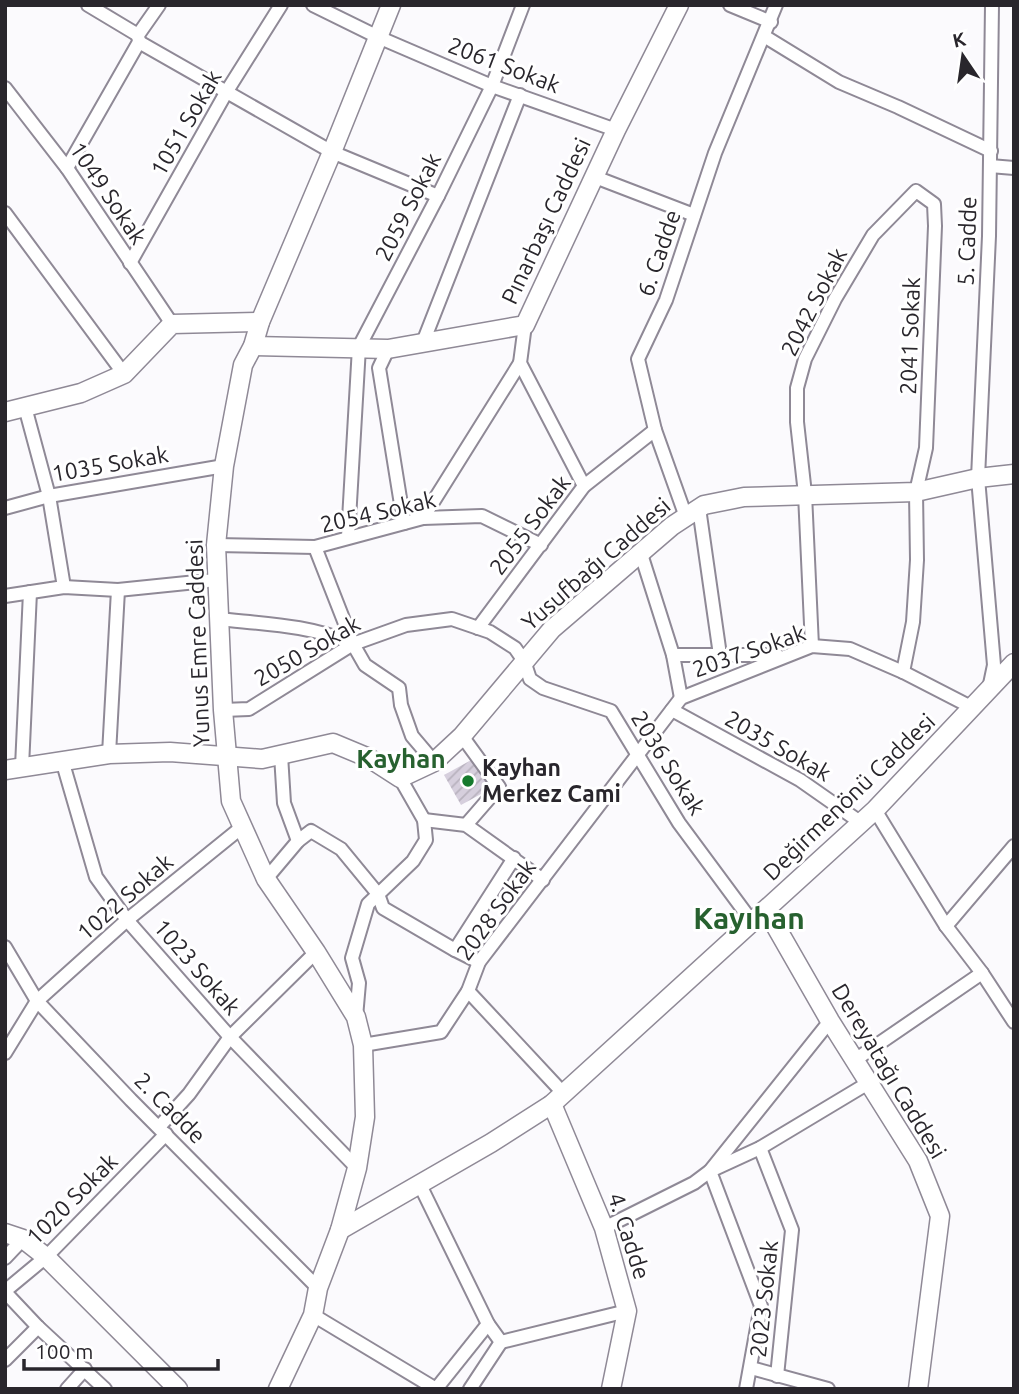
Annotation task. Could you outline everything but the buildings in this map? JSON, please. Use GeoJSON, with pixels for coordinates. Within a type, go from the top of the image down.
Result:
{"type":"FeatureCollection","features":[{"type":"Feature","properties":{"kind":"street"},"geometry":{"type":"LineString","coordinates":[[88,5],[227,92],[332,152],[438,196]]}},
{"type":"Feature","properties":{"kind":"street"},"geometry":{"type":"LineString","coordinates":[[67,168],[159,5]]}},
{"type":"Feature","properties":{"kind":"street","name":"1051 Sokak"},"geometry":{"type":"LineString","coordinates":[[130,263],[227,92],[281,5]]}},
{"type":"Feature","properties":{"kind":"street","name":"2061 Sokak"},"geometry":{"type":"LineString","coordinates":[[313,5],[378,37],[492,86],[615,130]]}},
{"type":"Feature","properties":{"kind":"street","name":"Yunus Emre Caddesi"},"geometry":{"type":"LineString","coordinates":[[278,1389],[313,1315],[318,1288],[340,1230],[357,1168],[365,1117],[363,1045],[356,1017],[267,880],[232,802],[223,710],[216,545],[224,466],[243,365],[391,5]]}},
{"type":"Feature","properties":{"kind":"street","name":"2059 Sokak"},"geometry":{"type":"LineString","coordinates":[[359,347],[492,86],[523,5]]}},
{"type":"Feature","properties":{"kind":"street"},"geometry":{"type":"LineString","coordinates":[[730,5],[771,22]]}},
{"type":"Feature","properties":{"kind":"street","name":"6. Cadde"},"geometry":{"type":"LineString","coordinates":[[719,654],[693,512],[655,430],[638,359],[666,300],[715,153],[776,5]]}},
{"type":"Feature","properties":{"kind":"street","name":"5. Cadde"},"geometry":{"type":"LineString","coordinates":[[988,691],[994,665],[978,478],[991,151],[992,5]]}},
{"type":"Feature","properties":{"kind":"street","name":"Pınarbaşı Caddesi"},"geometry":{"type":"LineString","coordinates":[[253,346],[388,349],[525,325],[676,6]]}},
{"type":"Feature","properties":{"kind":"street"},"geometry":{"type":"LineString","coordinates":[[764,36],[839,82],[991,151]]}},
{"type":"Feature","properties":{"kind":"street","name":"1049 Sokak"},"geometry":{"type":"LineString","coordinates":[[5,88],[67,168],[172,324]]}},
{"type":"Feature","properties":{"kind":"street"},"geometry":{"type":"LineString","coordinates":[[422,345],[520,95]]}},
{"type":"Feature","properties":{"kind":"street"},"geometry":{"type":"LineString","coordinates":[[990,166],[1014,168]]}},
{"type":"Feature","properties":{"kind":"street"},"geometry":{"type":"LineString","coordinates":[[596,177],[694,215]]}},
{"type":"Feature","properties":{"kind":"street","name":"2041 Sokak"},"geometry":{"type":"LineString","coordinates":[[916,191],[934,204],[935,226],[926,448],[916,492]]}},
{"type":"Feature","properties":{"kind":"street","name":"2042 Sokak"},"geometry":{"type":"LineString","coordinates":[[812,646],[797,388],[805,359],[835,299],[873,235],[916,191]]}},
{"type":"Feature","properties":{"kind":"street"},"geometry":{"type":"LineString","coordinates":[[5,213],[124,374]]}},
{"type":"Feature","properties":{"kind":"street"},"geometry":{"type":"LineString","coordinates":[[5,412],[81,393],[124,374],[172,324],[260,322]]}},
{"type":"Feature","properties":{"kind":"street"},"geometry":{"type":"LineString","coordinates":[[424,518],[520,363],[525,325]]}},
{"type":"Feature","properties":{"kind":"street"},"geometry":{"type":"LineString","coordinates":[[348,537],[359,347]]}},
{"type":"Feature","properties":{"kind":"street"},"geometry":{"type":"LineString","coordinates":[[388,349],[379,368],[404,523]]}},
{"type":"Feature","properties":{"kind":"street"},"geometry":{"type":"LineString","coordinates":[[520,363],[584,486]]}},
{"type":"Feature","properties":{"kind":"street"},"geometry":{"type":"LineString","coordinates":[[25,407],[49,496],[64,587]]}},
{"type":"Feature","properties":{"kind":"street","name":"2055 Sokak"},"geometry":{"type":"LineString","coordinates":[[478,628],[584,486],[655,430]]}},
{"type":"Feature","properties":{"kind":"street","name":"1035 Sokak"},"geometry":{"type":"LineString","coordinates":[[5,508],[49,496],[224,466]]}},
{"type":"Feature","properties":{"kind":"street","name":"Yusufbağı Caddesi"},"geometry":{"type":"LineString","coordinates":[[400,778],[434,762],[463,736],[552,629],[672,526],[693,512],[744,497],[916,492],[978,478],[1014,474]]}},
{"type":"Feature","properties":{"kind":"street"},"geometry":{"type":"LineString","coordinates":[[903,672],[913,622],[917,560],[916,492]]}},
{"type":"Feature","properties":{"kind":"street","name":"2054 Sokak"},"geometry":{"type":"LineString","coordinates":[[216,545],[315,547],[424,518],[482,516],[541,545]]}},
{"type":"Feature","properties":{"kind":"street"},"geometry":{"type":"LineString","coordinates":[[315,547],[353,644],[365,665],[399,688],[401,705],[412,736],[434,762]]}},
{"type":"Feature","properties":{"kind":"street"},"geometry":{"type":"LineString","coordinates":[[640,554],[673,654],[681,698]]}},
{"type":"Feature","properties":{"kind":"street"},"geometry":{"type":"LineString","coordinates":[[5,596],[64,587],[118,590],[216,580]]}},
{"type":"Feature","properties":{"kind":"street"},"geometry":{"type":"LineString","coordinates":[[109,754],[118,590]]}},
{"type":"Feature","properties":{"kind":"street"},"geometry":{"type":"LineString","coordinates":[[30,592],[13,769],[109,754],[170,752],[261,759],[333,743],[369,758],[400,778],[424,820],[426,840],[413,861],[368,904],[352,958],[359,983],[356,1017]]}},
{"type":"Feature","properties":{"kind":"street"},"geometry":{"type":"LineString","coordinates":[[218,619],[296,627],[331,634],[353,644]]}},
{"type":"Feature","properties":{"kind":"street","name":"2050 Sokak"},"geometry":{"type":"LineString","coordinates":[[223,710],[249,709],[353,644],[406,625],[452,619],[490,632],[515,648],[524,661]]}},
{"type":"Feature","properties":{"kind":"street","name":"2037 Sokak"},"geometry":{"type":"LineString","coordinates":[[637,753],[681,698],[812,646],[850,649],[903,672],[973,708]]}},
{"type":"Feature","properties":{"kind":"street"},"geometry":{"type":"LineString","coordinates":[[673,654],[788,655]]}},
{"type":"Feature","properties":{"kind":"street","name":"2036 Sokak"},"geometry":{"type":"LineString","coordinates":[[524,661],[530,679],[543,688],[611,711],[679,823],[760,917]]}},
{"type":"Feature","properties":{"kind":"street","name":"Değirmenönü Caddesi"},"geometry":{"type":"LineString","coordinates":[[340,1230],[420,1185],[558,1099],[876,810],[1014,663]]}},
{"type":"Feature","properties":{"kind":"street","name":"2035 Sokak"},"geometry":{"type":"LineString","coordinates":[[672,710],[800,780],[860,822]]}},
{"type":"Feature","properties":{"kind":"street"},"geometry":{"type":"LineString","coordinates":[[463,736],[499,787],[466,825]]}},
{"type":"Feature","properties":{"kind":"street","name":"2028 Sokak"},"geometry":{"type":"LineString","coordinates":[[363,1045],[441,1032],[468,991],[479,962],[637,753]]}},
{"type":"Feature","properties":{"kind":"street"},"geometry":{"type":"LineString","coordinates":[[281,755],[284,803],[298,841]]}},
{"type":"Feature","properties":{"kind":"street","name":"1023 Sokak"},"geometry":{"type":"LineString","coordinates":[[62,760],[96,877],[127,920],[230,1037],[357,1168]]}},
{"type":"Feature","properties":{"kind":"street"},"geometry":{"type":"LineString","coordinates":[[876,810],[946,926],[982,973],[1014,1022]]}},
{"type":"Feature","properties":{"kind":"street"},"geometry":{"type":"LineString","coordinates":[[424,820],[466,825],[543,880]]}},
{"type":"Feature","properties":{"kind":"street","name":"1022 Sokak"},"geometry":{"type":"LineString","coordinates":[[5,1053],[37,1001],[127,920],[242,827]]}},
{"type":"Feature","properties":{"kind":"street"},"geometry":{"type":"LineString","coordinates":[[267,880],[298,841],[311,831],[341,849],[378,894],[383,908],[479,962]]}},
{"type":"Feature","properties":{"kind":"street"},"geometry":{"type":"LineString","coordinates":[[946,926],[1014,846]]}},
{"type":"Feature","properties":{"kind":"street"},"geometry":{"type":"LineString","coordinates":[[454,950],[513,858]]}},
{"type":"Feature","properties":{"kind":"street","name":"Dereyatağı Caddesi"},"geometry":{"type":"LineString","coordinates":[[760,917],[870,1082],[918,1161],[940,1216],[918,1389]]}},
{"type":"Feature","properties":{"kind":"street","name":"2. Cadde"},"geometry":{"type":"LineString","coordinates":[[5,947],[37,1001],[318,1288]]}},
{"type":"Feature","properties":{"kind":"street","name":"1020 Sokak"},"geometry":{"type":"LineString","coordinates":[[5,1292],[46,1257],[162,1130],[230,1037],[316,952]]}},
{"type":"Feature","properties":{"kind":"street"},"geometry":{"type":"LineString","coordinates":[[855,1060],[982,973]]}},
{"type":"Feature","properties":{"kind":"street"},"geometry":{"type":"LineString","coordinates":[[468,991],[558,1099]]}},
{"type":"Feature","properties":{"kind":"street"},"geometry":{"type":"LineString","coordinates":[[710,1171],[830,1021]]}},
{"type":"Feature","properties":{"kind":"street"},"geometry":{"type":"LineString","coordinates":[[604,1228],[694,1183],[710,1171],[760,1148],[870,1082]]}},
{"type":"Feature","properties":{"kind":"street","name":"4. Cadde"},"geometry":{"type":"LineString","coordinates":[[558,1099],[604,1228],[627,1311],[611,1389]]}},
{"type":"Feature","properties":{"kind":"street","name":"2023 Sokak"},"geometry":{"type":"LineString","coordinates":[[760,1148],[792,1230],[777,1376]]}},
{"type":"Feature","properties":{"kind":"street"},"geometry":{"type":"LineString","coordinates":[[710,1171],[761,1306],[746,1389]]}},
{"type":"Feature","properties":{"kind":"street"},"geometry":{"type":"LineString","coordinates":[[420,1185],[488,1324],[501,1342]]}},
{"type":"Feature","properties":{"kind":"street"},"geometry":{"type":"LineString","coordinates":[[5,1233],[23,1239],[46,1257],[178,1389]]}},
{"type":"Feature","properties":{"kind":"street"},"geometry":{"type":"LineString","coordinates":[[5,1258],[23,1239]]}},
{"type":"Feature","properties":{"kind":"street"},"geometry":{"type":"LineString","coordinates":[[5,1292],[38,1327],[105,1389]]}},
{"type":"Feature","properties":{"kind":"street"},"geometry":{"type":"LineString","coordinates":[[470,1389],[501,1342],[627,1311]]}},
{"type":"Feature","properties":{"kind":"street"},"geometry":{"type":"LineString","coordinates":[[313,1315],[436,1389],[488,1324]]}},
{"type":"Feature","properties":{"kind":"street"},"geometry":{"type":"LineString","coordinates":[[5,1360],[38,1327]]}},
{"type":"Feature","properties":{"kind":"street"},"geometry":{"type":"LineString","coordinates":[[751,1368],[777,1376],[791,1384],[828,1389]]}},
{"type":"Feature","properties":{"kind":"street"},"geometry":{"type":"LineString","coordinates":[[67,1389],[85,1369]]}},
{"type":"Feature","properties":{"kind":"place","name":"Kayhan Merkez Cami"},"geometry":{"type":"Point","coordinates":[468,781]}},
{"type":"Feature","properties":{"kind":"district","name":"Kayhan"},"geometry":{"type":"Point","coordinates":[401,759]}},
{"type":"Feature","properties":{"kind":"district","name":"Kayıhan"},"geometry":{"type":"Point","coordinates":[749,919]}}]}
